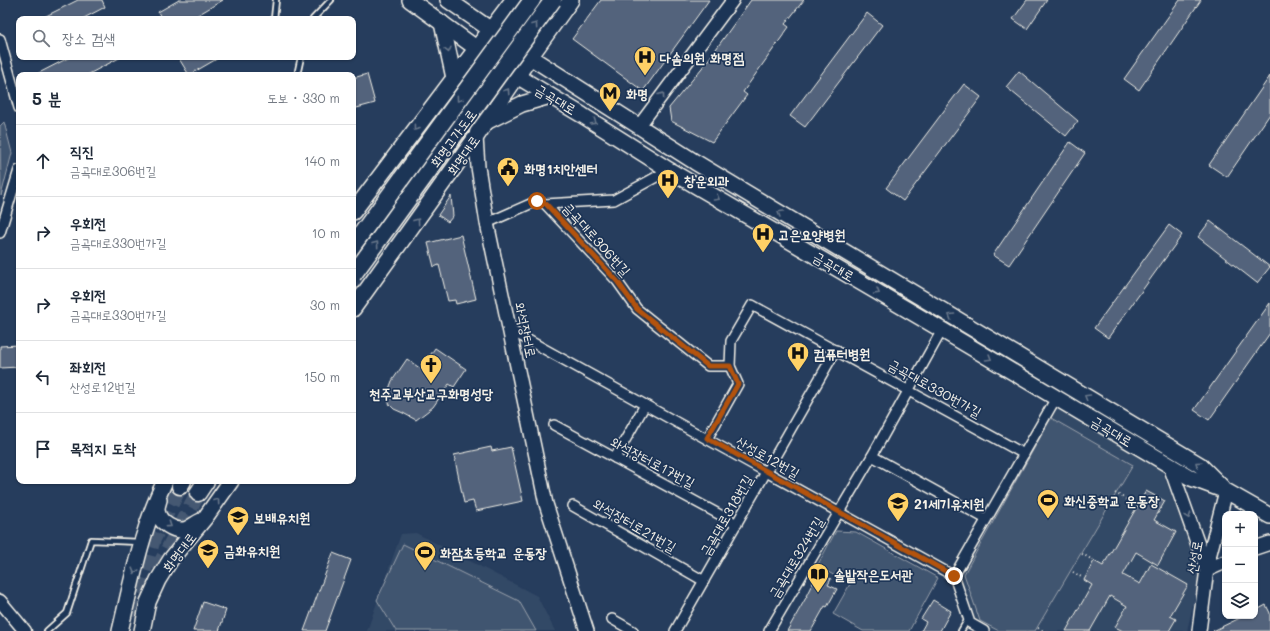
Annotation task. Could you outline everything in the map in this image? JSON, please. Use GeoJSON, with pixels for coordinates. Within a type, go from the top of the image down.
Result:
{"type":"FeatureCollection","features":[{"type":"Feature","properties":{"kind":"highway","name":"화명고가도로"},"geometry":{"type":"LineString","coordinates":[[356,241],[532,0]]}},
{"type":"Feature","properties":{"kind":"highway","name":"화명고가도로"},"geometry":{"type":"LineString","coordinates":[[356,271],[553,0]]}},
{"type":"Feature","properties":{"kind":"main road","name":"금곡대로"},"geometry":{"type":"LineString","coordinates":[[410,0],[517,76],[669,170],[1170,466],[1191,478],[1226,491],[1270,516]]}},
{"type":"Feature","properties":{"kind":"main road","name":"금곡대로"},"geometry":{"type":"LineString","coordinates":[[448,0],[530,57],[742,191],[1200,465],[1226,491]]}},
{"type":"Feature","properties":{"kind":"main road"},"geometry":{"type":"LineString","coordinates":[[356,208],[454,78],[482,52],[491,30],[513,0]]}},
{"type":"Feature","properties":{"kind":"main road","name":"화명대로"},"geometry":{"type":"LineString","coordinates":[[356,305],[476,137],[530,57],[571,0]]}},
{"type":"Feature","properties":{"kind":"main road"},"geometry":{"type":"LineString","coordinates":[[442,23],[454,78]]}},
{"type":"Feature","properties":{"kind":"main road","name":"와석장터로"},"geometry":{"type":"LineString","coordinates":[[482,52],[476,137],[478,167],[487,223],[546,504],[587,631]]}},
{"type":"Feature","properties":{"kind":"main road"},"geometry":{"type":"LineString","coordinates":[[487,121],[522,104],[550,96]]}},
{"type":"Feature","properties":{"kind":"main road"},"geometry":{"type":"LineString","coordinates":[[1170,466],[1207,570],[1222,563]]}},
{"type":"Feature","properties":{"kind":"main road","name":"화명대로"},"geometry":{"type":"LineString","coordinates":[[142,631],[148,602],[158,580],[171,559],[205,518],[229,484]]}},
{"type":"Feature","properties":{"kind":"main road"},"geometry":{"type":"LineString","coordinates":[[172,485],[157,510],[160,517],[166,524],[175,529],[186,529],[205,518]]}},
{"type":"Feature","properties":{"kind":"main road"},"geometry":{"type":"LineString","coordinates":[[120,631],[142,542],[172,485]]}},
{"type":"Feature","properties":{"kind":"main road","name":"산성로"},"geometry":{"type":"LineString","coordinates":[[1199,631],[1208,561],[1226,491]]}},
{"type":"Feature","properties":{"kind":"main road"},"geometry":{"type":"LineString","coordinates":[[1258,547],[1270,543]]}},
{"type":"Feature","properties":{"kind":"street"},"geometry":{"type":"LineString","coordinates":[[639,126],[733,0]]}},
{"type":"Feature","properties":{"kind":"street"},"geometry":{"type":"LineString","coordinates":[[0,38],[16,97]]}},
{"type":"Feature","properties":{"kind":"street","name":"금곡대로306번길"},"geometry":{"type":"LineString","coordinates":[[546,204],[614,200],[669,170]]}},
{"type":"Feature","properties":{"kind":"street"},"geometry":{"type":"LineString","coordinates":[[0,233],[16,180]]}},
{"type":"Feature","properties":{"kind":"street"},"geometry":{"type":"LineString","coordinates":[[487,223],[537,201],[546,204]]}},
{"type":"Feature","properties":{"kind":"street","name":"금곡대로306번길"},"geometry":{"type":"LineString","coordinates":[[546,204],[617,281],[637,309],[708,366],[730,366]]}},
{"type":"Feature","properties":{"kind":"street","name":"금곡대로330번가길"},"geometry":{"type":"LineString","coordinates":[[707,438],[738,384],[730,366],[730,341],[752,305],[1024,454]]}},
{"type":"Feature","properties":{"kind":"street","name":"산성로12번길"},"geometry":{"type":"LineString","coordinates":[[510,330],[954,576]]}},
{"type":"Feature","properties":{"kind":"street","name":"금곡대로324번길"},"geometry":{"type":"LineString","coordinates":[[769,631],[872,456],[942,330]]}},
{"type":"Feature","properties":{"kind":"street","name":"금곡대로318번길"},"geometry":{"type":"LineString","coordinates":[[675,631],[836,350]]}},
{"type":"Feature","properties":{"kind":"street"},"geometry":{"type":"LineString","coordinates":[[984,631],[970,623],[954,576],[1056,398]]}},
{"type":"Feature","properties":{"kind":"street"},"geometry":{"type":"LineString","coordinates":[[615,458],[645,405]]}},
{"type":"Feature","properties":{"kind":"street","name":"와석장터로17번길"},"geometry":{"type":"LineString","coordinates":[[554,425],[737,524]]}},
{"type":"Feature","properties":{"kind":"street"},"geometry":{"type":"LineString","coordinates":[[872,456],[986,519]]}},
{"type":"Feature","properties":{"kind":"street","name":"와석장터로21번길"},"geometry":{"type":"LineString","coordinates":[[573,506],[704,581]]}},
{"type":"Feature","properties":{"kind":"street"},"geometry":{"type":"LineString","coordinates":[[0,601],[25,631]]}},
{"type":"Feature","properties":{"kind":"street"},"geometry":{"type":"LineString","coordinates":[[612,619],[633,631]]}},
{"type":"Feature","properties":{"kind":"lane"},"geometry":{"type":"LineString","coordinates":[[274,16],[276,0]]}},
{"type":"Feature","properties":{"kind":"lane"},"geometry":{"type":"LineString","coordinates":[[316,16],[331,0]]}},
{"type":"Feature","properties":{"kind":"lane"},"geometry":{"type":"LineString","coordinates":[[298,72],[300,60]]}},
{"type":"Feature","properties":{"kind":"lane"},"geometry":{"type":"LineString","coordinates":[[47,631],[67,613],[91,540],[142,542]]}},
{"type":"Feature","properties":{"kind":"lane"},"geometry":{"type":"LineString","coordinates":[[961,631],[968,617]]}},
{"type":"Feature","properties":{"kind":"path"},"geometry":{"type":"LineString","coordinates":[[1115,493],[1129,501]]}},
{"type":"Feature","properties":{"kind":"path"},"geometry":{"type":"LineString","coordinates":[[1082,554],[1093,560]]}},
{"type":"Feature","properties":{"kind":"path"},"geometry":{"type":"LineString","coordinates":[[1072,572],[1083,578]]}},
{"type":"Feature","properties":{"kind":"path"},"geometry":{"type":"LineString","coordinates":[[1038,628],[1044,631]]}},
{"type":"Feature","properties":{"kind":"shaded area"},"geometry":{"type":"Polygon","coordinates":[[[4,122],[12,153],[1,196],[0,126],[4,122]]]}},
{"type":"Feature","properties":{"kind":"shaded area"},"geometry":{"type":"Polygon","coordinates":[[[1059,406],[1161,468],[1200,573],[1187,631],[992,631],[975,621],[958,577],[1059,406]]]}},
{"type":"Feature","properties":{"kind":"shaded area","name":"화신중학교 운동장"},"geometry":{"type":"Polygon","coordinates":[[[1051,418],[1133,465],[1035,631],[999,631],[980,621],[964,574],[1051,418]]]}},
{"type":"Feature","properties":{"kind":"shaded area"},"geometry":{"type":"Polygon","coordinates":[[[836,531],[856,532],[938,578],[909,631],[863,631],[833,614],[850,584],[817,566],[836,531]]]}},
{"type":"Feature","properties":{"kind":"shaded area","name":"화잠초등학교 운동장"},"geometry":{"type":"Polygon","coordinates":[[[416,533],[537,596],[555,631],[367,631],[401,534],[416,533]]]}},
{"type":"Feature","properties":{"kind":"shaded area","name":"화잠초등학교 운동장"},"geometry":{"type":"Polygon","coordinates":[[[403,544],[519,601],[536,631],[396,631],[377,600],[403,544]]]}},
{"type":"Feature","properties":{"kind":"building"},"geometry":{"type":"Polygon","coordinates":[[[78,0],[102,0],[105,7],[88,16],[46,16],[78,0]]]}},
{"type":"Feature","properties":{"kind":"building"},"geometry":{"type":"Polygon","coordinates":[[[179,0],[223,0],[196,16],[160,16],[158,12],[179,0]]]}},
{"type":"Feature","properties":{"kind":"building"},"geometry":{"type":"Polygon","coordinates":[[[601,0],[709,0],[643,91],[572,39],[601,0]]]}},
{"type":"Feature","properties":{"kind":"building"},"geometry":{"type":"Polygon","coordinates":[[[751,0],[804,0],[785,24],[789,27],[743,92],[747,95],[712,142],[671,121],[669,108],[706,63],[751,0]]]}},
{"type":"Feature","properties":{"kind":"building"},"geometry":{"type":"Polygon","coordinates":[[[1027,0],[1047,0],[1027,29],[1013,19],[1027,0]]]}},
{"type":"Feature","properties":{"kind":"building"},"geometry":{"type":"Polygon","coordinates":[[[1180,0],[1201,0],[1139,90],[1124,79],[1180,0]]]}},
{"type":"Feature","properties":{"kind":"building"},"geometry":{"type":"Polygon","coordinates":[[[867,13],[882,25],[805,127],[790,116],[867,13]]]}},
{"type":"Feature","properties":{"kind":"building"},"geometry":{"type":"Polygon","coordinates":[[[64,60],[115,60],[93,72],[41,72],[64,60]]]}},
{"type":"Feature","properties":{"kind":"building"},"geometry":{"type":"Polygon","coordinates":[[[180,60],[215,60],[194,72],[187,72],[180,60]]]}},
{"type":"Feature","properties":{"kind":"building"},"geometry":{"type":"Polygon","coordinates":[[[1019,71],[1078,121],[1066,136],[1006,87],[1019,71]]]}},
{"type":"Feature","properties":{"kind":"building"},"geometry":{"type":"Polygon","coordinates":[[[367,74],[375,103],[356,108],[356,77],[367,74]]]}},
{"type":"Feature","properties":{"kind":"building"},"geometry":{"type":"Polygon","coordinates":[[[1270,76],[1270,114],[1227,177],[1209,165],[1270,76]]]}},
{"type":"Feature","properties":{"kind":"building"},"geometry":{"type":"Polygon","coordinates":[[[964,84],[981,97],[903,201],[886,188],[964,84]]]}},
{"type":"Feature","properties":{"kind":"building"},"geometry":{"type":"Polygon","coordinates":[[[1070,142],[1085,153],[1009,265],[993,255],[1070,142]]]}},
{"type":"Feature","properties":{"kind":"building"},"geometry":{"type":"Polygon","coordinates":[[[451,196],[453,216],[448,222],[438,215],[451,196]]]}},
{"type":"Feature","properties":{"kind":"building"},"geometry":{"type":"Polygon","coordinates":[[[1210,221],[1270,267],[1257,283],[1198,237],[1210,221]]]}},
{"type":"Feature","properties":{"kind":"building"},"geometry":{"type":"Polygon","coordinates":[[[1169,225],[1182,235],[1108,338],[1094,328],[1169,225]]]}},
{"type":"Feature","properties":{"kind":"building"},"geometry":{"type":"Polygon","coordinates":[[[461,235],[476,299],[456,304],[455,300],[448,301],[439,265],[434,267],[428,243],[461,235]]]}},
{"type":"Feature","properties":{"kind":"building"},"geometry":{"type":"Polygon","coordinates":[[[1270,303],[1270,333],[1209,420],[1194,410],[1270,303]]]}},
{"type":"Feature","properties":{"kind":"building"},"geometry":{"type":"Polygon","coordinates":[[[16,345],[16,367],[0,368],[0,346],[16,345]]]}},
{"type":"Feature","properties":{"kind":"building","name":"천주교부산교구화명성당"},"geometry":{"type":"Polygon","coordinates":[[[435,348],[466,369],[454,387],[449,384],[433,407],[416,420],[394,409],[390,405],[387,399],[389,389],[392,381],[407,359],[421,369],[435,348]]]}},
{"type":"Feature","properties":{"kind":"building"},"geometry":{"type":"Polygon","coordinates":[[[491,447],[492,451],[511,447],[523,501],[476,511],[473,501],[464,503],[454,455],[491,447]]]}},
{"type":"Feature","properties":{"kind":"building"},"geometry":{"type":"Polygon","coordinates":[[[1146,491],[1165,501],[1154,520],[1176,532],[1158,565],[1136,552],[1123,575],[1140,584],[1151,564],[1188,585],[1170,616],[1176,619],[1169,631],[1123,631],[1115,627],[1127,606],[1110,596],[1090,631],[1066,631],[1092,585],[1084,580],[1094,561],[1103,566],[1146,491]]]}},
{"type":"Feature","properties":{"kind":"building"},"geometry":{"type":"Polygon","coordinates":[[[333,553],[351,560],[325,631],[304,631],[333,553]]]}},
{"type":"Feature","properties":{"kind":"building"},"geometry":{"type":"Polygon","coordinates":[[[818,572],[831,579],[828,585],[837,589],[827,607],[825,606],[811,631],[787,631],[807,596],[818,572]]]}},
{"type":"Feature","properties":{"kind":"building"},"geometry":{"type":"Polygon","coordinates":[[[933,600],[951,611],[940,631],[921,631],[926,622],[921,619],[933,600]]]}},
{"type":"Feature","properties":{"kind":"building"},"geometry":{"type":"Polygon","coordinates":[[[203,602],[226,610],[219,631],[193,631],[203,602]]]}},
{"type":"Feature","properties":{"kind":"building"},"geometry":{"type":"Polygon","coordinates":[[[1266,605],[1270,613],[1270,631],[1213,631],[1238,619],[1258,619],[1258,609],[1266,605]]]}},
{"type":"Feature","properties":{"kind":"tunnel"},"geometry":{"type":"LineString","coordinates":[[130,616],[153,539],[180,486]]}},
{"type":"Feature","properties":{"kind":"tunnel"},"geometry":{"type":"LineString","coordinates":[[157,571],[198,493]]}},
{"type":"Feature","properties":{"kind":"place","name":"다솜의원 화명점"},"geometry":{"type":"Point","coordinates":[645,76]}},
{"type":"Feature","properties":{"kind":"place","name":"화명"},"geometry":{"type":"Point","coordinates":[610,112]}},
{"type":"Feature","properties":{"kind":"place","name":"화명1치안센터"},"geometry":{"type":"Point","coordinates":[508,188]}},
{"type":"Feature","properties":{"kind":"place","name":"창운외과"},"geometry":{"type":"Point","coordinates":[668,200]}},
{"type":"Feature","properties":{"kind":"place","name":"고은요양병원"},"geometry":{"type":"Point","coordinates":[763,254]}},
{"type":"Feature","properties":{"kind":"place","name":"컴퓨터병원"},"geometry":{"type":"Point","coordinates":[798,372]}},
{"type":"Feature","properties":{"kind":"place","name":"천주교부산교구화명성당"},"geometry":{"type":"Point","coordinates":[431,384]}},
{"type":"Feature","properties":{"kind":"place","name":"화신중학교 운동장"},"geometry":{"type":"Point","coordinates":[1048,520]}},
{"type":"Feature","properties":{"kind":"place","name":"21세기유치원"},"geometry":{"type":"Point","coordinates":[898,522]}},
{"type":"Feature","properties":{"kind":"place","name":"보배유치원"},"geometry":{"type":"Point","coordinates":[238,536]}},
{"type":"Feature","properties":{"kind":"place","name":"금화유치원"},"geometry":{"type":"Point","coordinates":[208,570]}},
{"type":"Feature","properties":{"kind":"place","name":"화잠초등학교 운동장"},"geometry":{"type":"Point","coordinates":[425,572]}},
{"type":"Feature","properties":{"kind":"place","name":"솔밭작은도서관"},"geometry":{"type":"Point","coordinates":[818,594]}},
{"type":"Feature","properties":{"kind":"route"},"geometry":{"type":"LineString","coordinates":[[537,201],[546,204],[617,281],[637,309],[708,366],[730,366],[738,384],[707,438],[954,576]]}}]}
